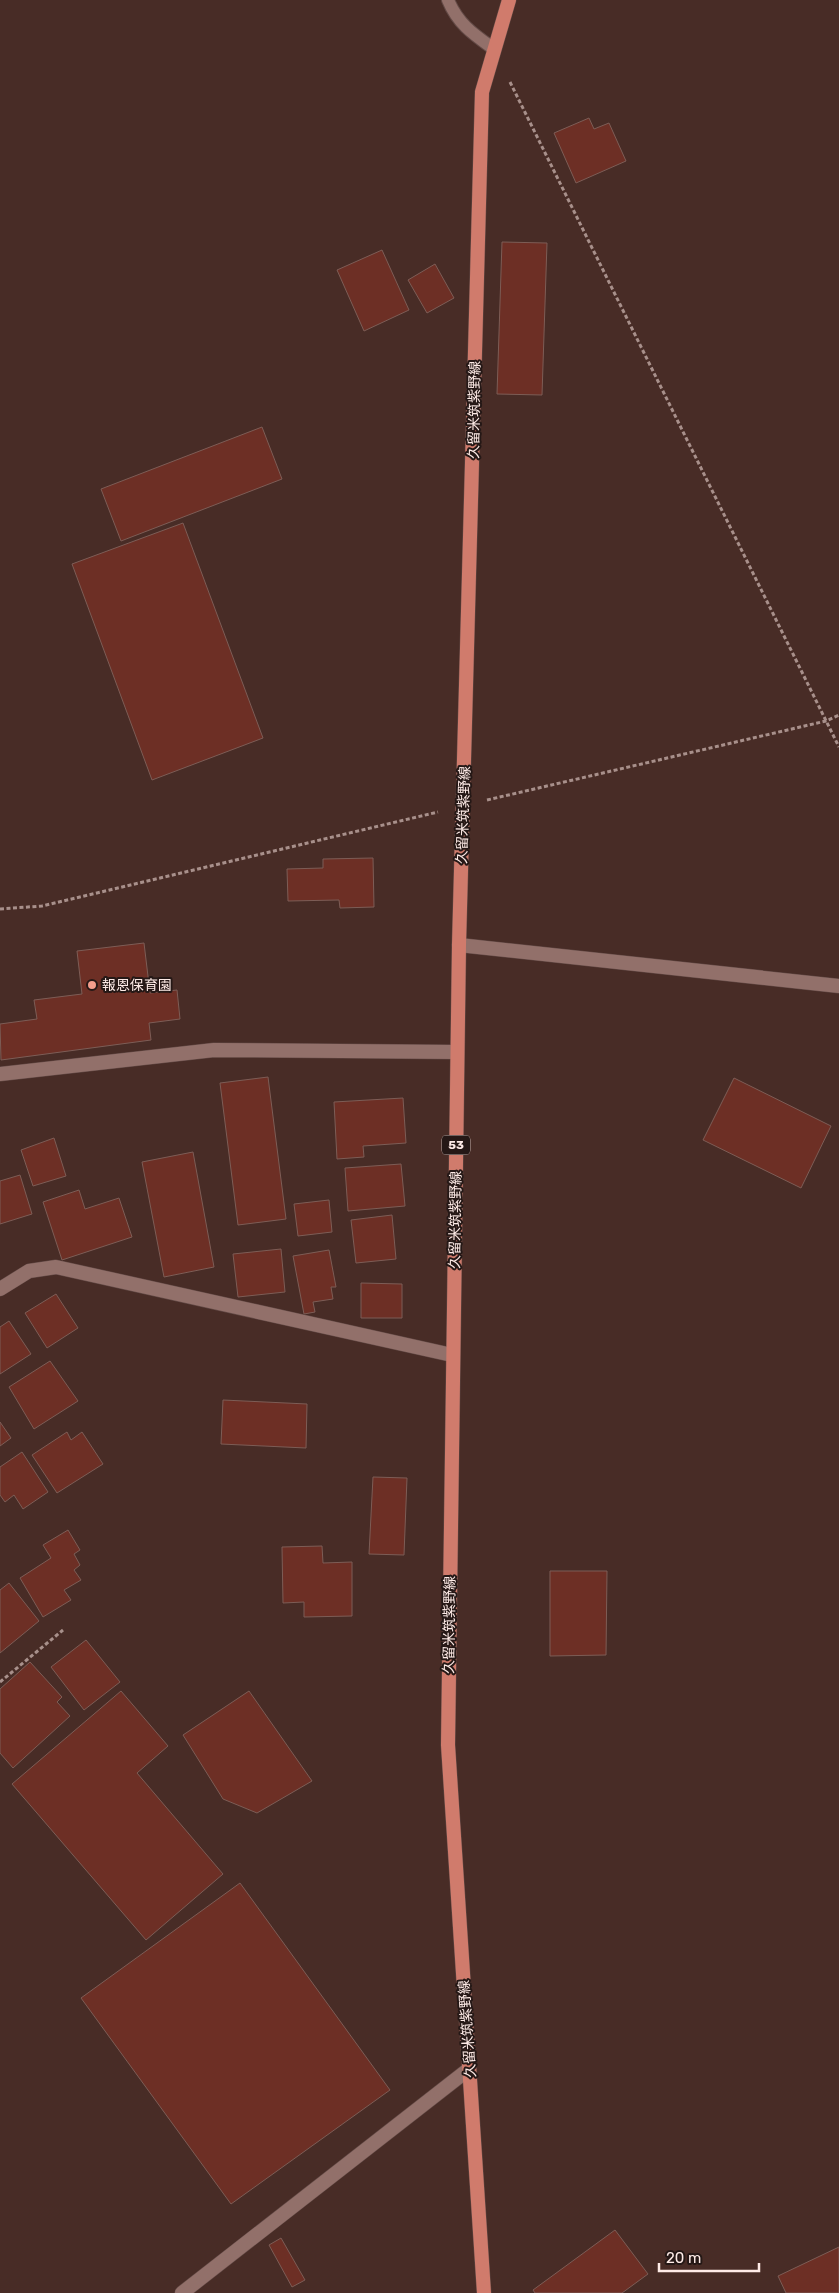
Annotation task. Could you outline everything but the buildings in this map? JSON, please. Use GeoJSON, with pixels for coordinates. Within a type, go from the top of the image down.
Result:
{"type":"FeatureCollection","features":[{"type":"Feature","properties":{"kind":"main road","name":"久留米筑紫野線"},"geometry":{"type":"LineString","coordinates":[[484,2293],[448,1745],[452,1354],[459,945],[482,92],[509,0]]}},
{"type":"Feature","properties":{"kind":"street"},"geometry":{"type":"LineString","coordinates":[[459,945],[839,986]]}},
{"type":"Feature","properties":{"kind":"street"},"geometry":{"type":"LineString","coordinates":[[0,1074],[214,1050],[457,1052]]}},
{"type":"Feature","properties":{"kind":"street"},"geometry":{"type":"LineString","coordinates":[[0,1289],[29,1271],[56,1266],[452,1354]]}},
{"type":"Feature","properties":{"kind":"street"},"geometry":{"type":"LineString","coordinates":[[182,2293],[469,2069]]}},
{"type":"Feature","properties":{"kind":"lane"},"geometry":{"type":"LineString","coordinates":[[448,0],[455,17],[473,34],[494,49]]}},
{"type":"Feature","properties":{"kind":"path"},"geometry":{"type":"LineString","coordinates":[[494,49],[839,747]]}},
{"type":"Feature","properties":{"kind":"path"},"geometry":{"type":"LineString","coordinates":[[0,909],[42,906],[826,721],[839,715]]}},
{"type":"Feature","properties":{"kind":"path"},"geometry":{"type":"LineString","coordinates":[[0,1682],[63,1630]]}},
{"type":"Feature","properties":{"kind":"place","name":"報恩保育園"},"geometry":{"type":"Point","coordinates":[92,985]}}]}
